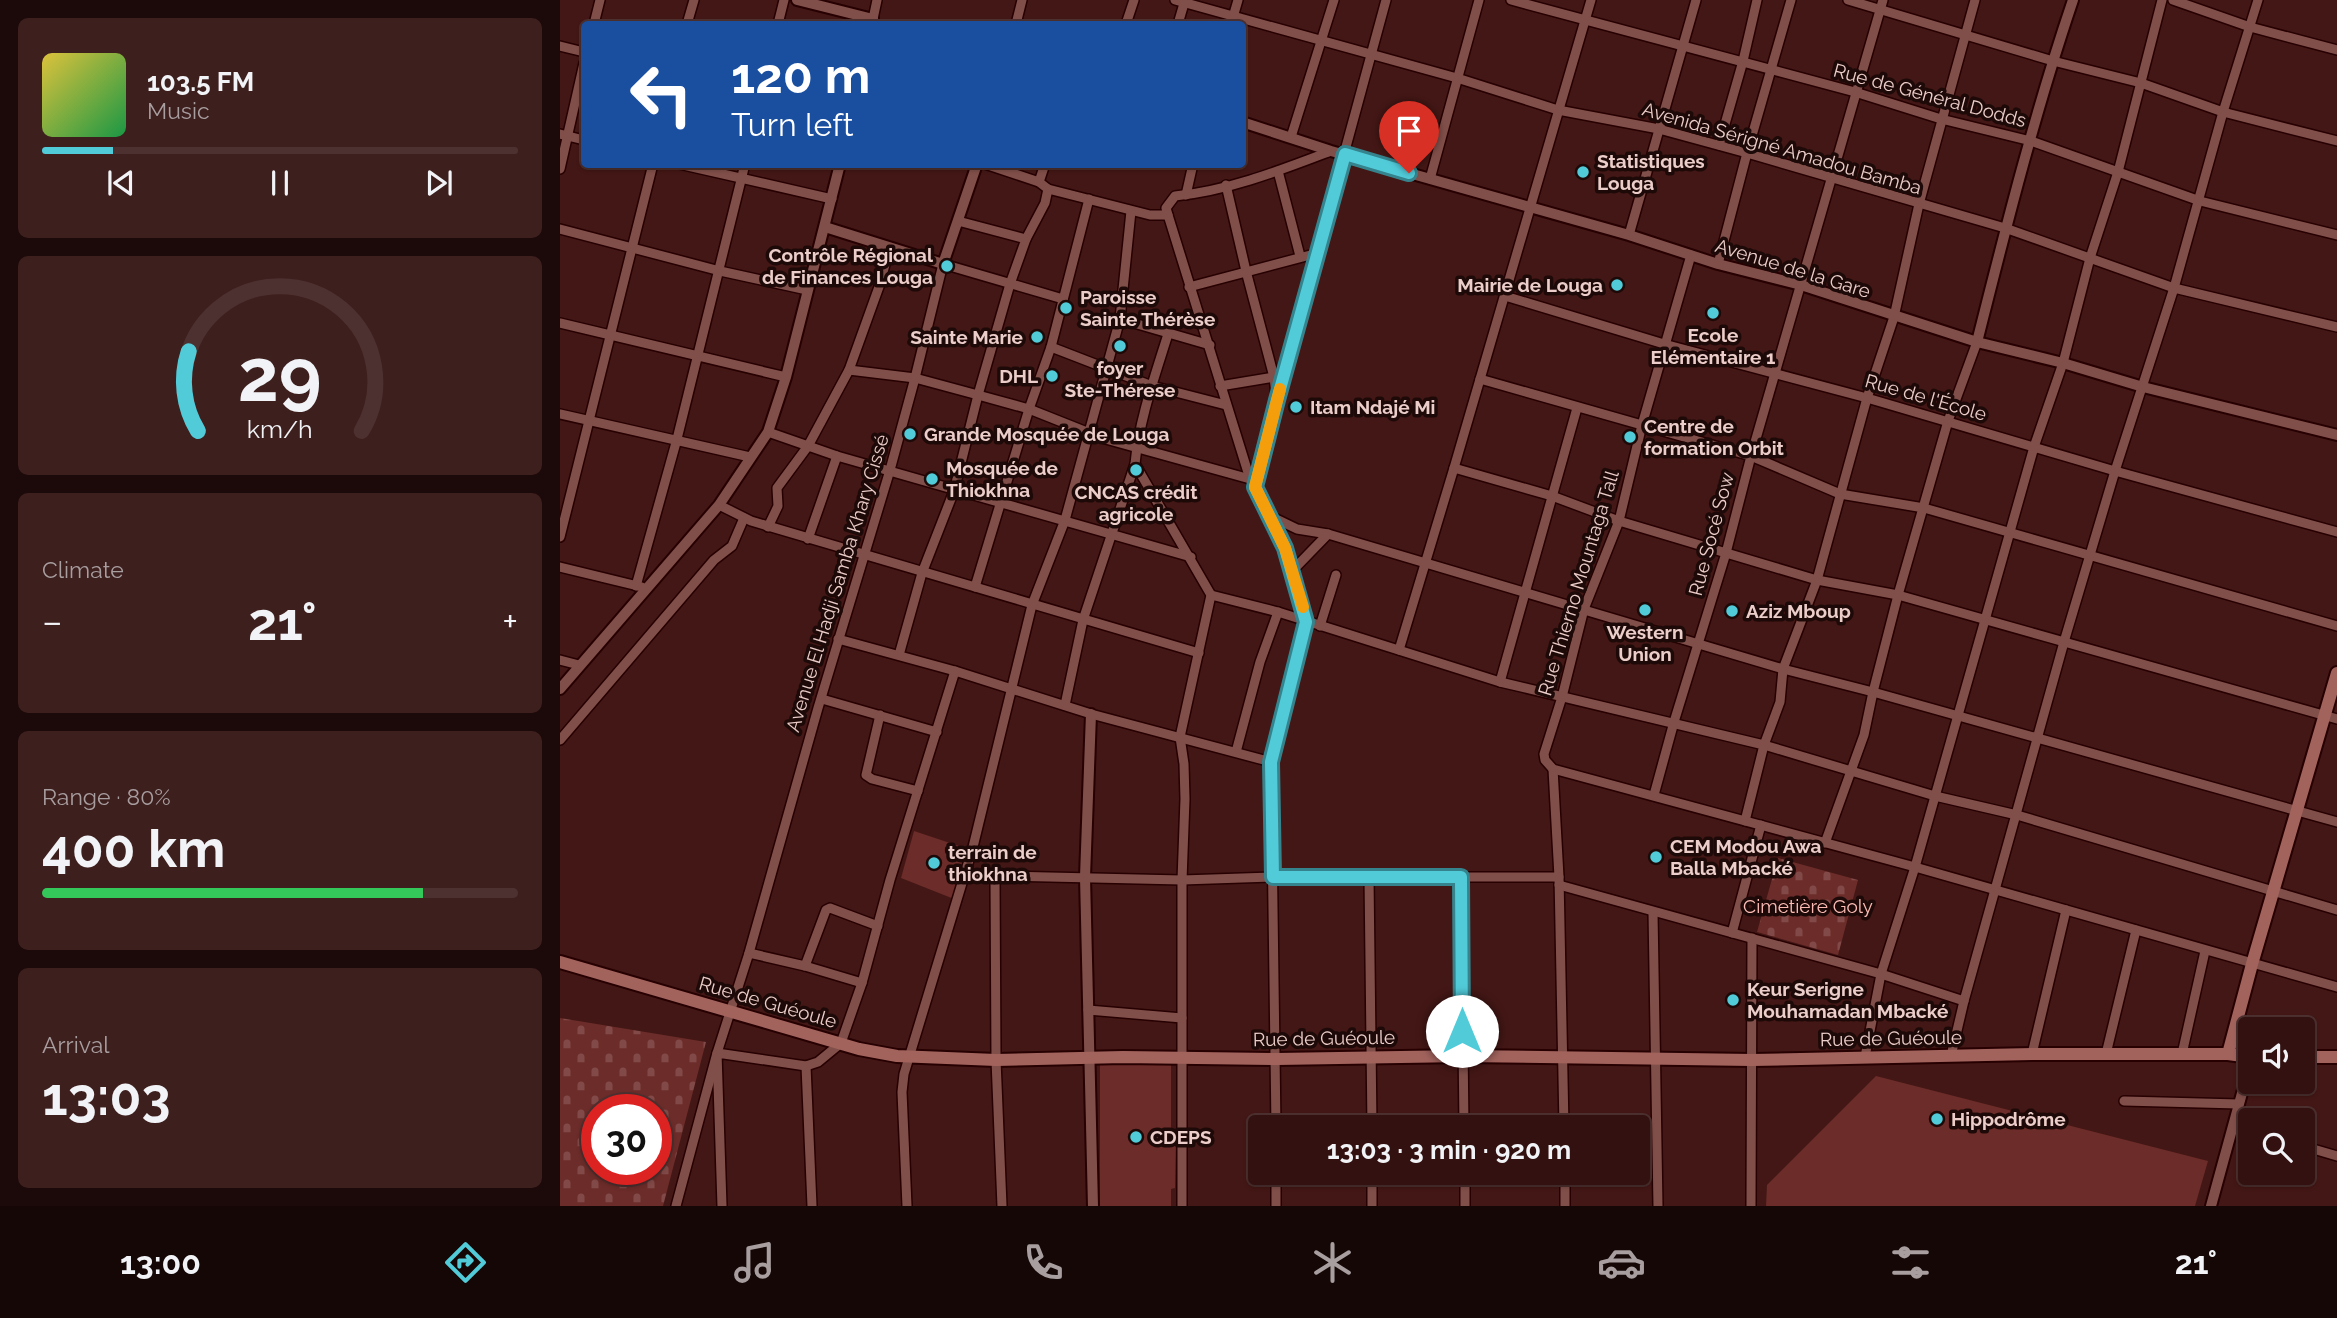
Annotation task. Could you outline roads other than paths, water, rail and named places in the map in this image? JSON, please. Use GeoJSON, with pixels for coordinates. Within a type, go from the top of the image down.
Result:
{"type":"FeatureCollection","features":[{"type":"Feature","properties":{"kind":"main road"},"geometry":{"type":"LineString","coordinates":[[2228,1054],[2297,809],[2331,717],[2337,673]]}},
{"type":"Feature","properties":{"kind":"main road","name":"Rue de Guéoule"},"geometry":{"type":"LineString","coordinates":[[560,962],[859,1049],[897,1056],[996,1060],[1372,1056],[1752,1060],[2032,1054],[2238,1055]]}},
{"type":"Feature","properties":{"kind":"main road"},"geometry":{"type":"LineString","coordinates":[[2315,1057],[2337,1057]]}},
{"type":"Feature","properties":{"kind":"street"},"geometry":{"type":"LineString","coordinates":[[595,21],[600,0]]}},
{"type":"Feature","properties":{"kind":"street"},"geometry":{"type":"LineString","coordinates":[[688,21],[694,0]]}},
{"type":"Feature","properties":{"kind":"street"},"geometry":{"type":"LineString","coordinates":[[780,21],[784,0]]}},
{"type":"Feature","properties":{"kind":"street"},"geometry":{"type":"LineString","coordinates":[[797,0],[869,21]]}},
{"type":"Feature","properties":{"kind":"street"},"geometry":{"type":"LineString","coordinates":[[872,21],[877,0]]}},
{"type":"Feature","properties":{"kind":"street"},"geometry":{"type":"LineString","coordinates":[[1017,21],[1022,0]]}},
{"type":"Feature","properties":{"kind":"street"},"geometry":{"type":"LineString","coordinates":[[1127,21],[1134,0]]}},
{"type":"Feature","properties":{"kind":"street"},"geometry":{"type":"LineString","coordinates":[[1232,20],[1238,0]]}},
{"type":"Feature","properties":{"kind":"street"},"geometry":{"type":"LineString","coordinates":[[1291,137],[1334,0]]}},
{"type":"Feature","properties":{"kind":"street"},"geometry":{"type":"LineString","coordinates":[[1253,483],[1386,0]]}},
{"type":"Feature","properties":{"kind":"street"},"geometry":{"type":"LineString","coordinates":[[1430,179],[1479,0]]}},
{"type":"Feature","properties":{"kind":"street","name":"Rue de Général Dodds"},"geometry":{"type":"LineString","coordinates":[[1511,0],[1856,92],[1941,120],[2031,141],[2200,201],[2337,235]]}},
{"type":"Feature","properties":{"kind":"street"},"geometry":{"type":"LineString","coordinates":[[1399,650],[1591,0]]}},
{"type":"Feature","properties":{"kind":"street"},"geometry":{"type":"LineString","coordinates":[[1629,235],[1696,0]]}},
{"type":"Feature","properties":{"kind":"street"},"geometry":{"type":"LineString","coordinates":[[1718,145],[1743,61],[1757,0]]}},
{"type":"Feature","properties":{"kind":"street"},"geometry":{"type":"LineString","coordinates":[[1718,264],[1791,0]]}},
{"type":"Feature","properties":{"kind":"street"},"geometry":{"type":"LineString","coordinates":[[1848,0],[2053,61],[2141,83],[2223,112],[2337,141]]}},
{"type":"Feature","properties":{"kind":"street","name":"Rue Socé Sow"},"geometry":{"type":"LineString","coordinates":[[1654,795],[1726,553],[1774,374],[1882,0]]}},
{"type":"Feature","properties":{"kind":"street"},"geometry":{"type":"LineString","coordinates":[[1745,821],[1764,745],[1780,702],[1783,669],[1817,580],[1867,398],[1894,317],[1919,204],[1975,0]]}},
{"type":"Feature","properties":{"kind":"street"},"geometry":{"type":"LineString","coordinates":[[1825,843],[1864,735],[1898,595],[1948,421],[1977,342],[2005,228],[2073,0]]}},
{"type":"Feature","properties":{"kind":"street"},"geometry":{"type":"LineString","coordinates":[[1865,1057],[1881,974],[1915,867],[2034,447],[2063,363],[2090,258],[2118,172],[2162,0]]}},
{"type":"Feature","properties":{"kind":"street"},"geometry":{"type":"LineString","coordinates":[[2173,0],[2250,27],[2337,50]]}},
{"type":"Feature","properties":{"kind":"street"},"geometry":{"type":"LineString","coordinates":[[1951,1056],[1994,890],[2064,642],[2174,288],[2223,112],[2258,0]]}},
{"type":"Feature","properties":{"kind":"street"},"geometry":{"type":"LineString","coordinates":[[1178,21],[1181,1]]}},
{"type":"Feature","properties":{"kind":"street","name":"Avenida Sérigné Amadou Bamba"},"geometry":{"type":"LineString","coordinates":[[1181,1],[1232,20]]}},
{"type":"Feature","properties":{"kind":"street","name":"Avenida Sérigné Amadou Bamba"},"geometry":{"type":"LineString","coordinates":[[1246,23],[1322,39],[1559,110],[1659,129],[1747,153],[2005,228],[2174,288],[2337,327]]}},
{"type":"Feature","properties":{"kind":"street"},"geometry":{"type":"LineString","coordinates":[[560,46],[581,51]]}},
{"type":"Feature","properties":{"kind":"street"},"geometry":{"type":"LineString","coordinates":[[560,169],[564,135],[581,75]]}},
{"type":"Feature","properties":{"kind":"street","name":"Avenue de la Gare"},"geometry":{"type":"LineString","coordinates":[[1246,123],[1331,151],[1629,235],[1718,264],[1801,285],[1977,342],[2337,435]]}},
{"type":"Feature","properties":{"kind":"street"},"geometry":{"type":"LineString","coordinates":[[564,135],[581,139]]}},
{"type":"Feature","properties":{"kind":"street"},"geometry":{"type":"LineString","coordinates":[[1276,1115],[1271,762],[1306,622],[1285,548],[1253,483],[1226,405],[1210,345],[1189,287],[1166,208],[1175,196],[1278,171],[1331,151]]}},
{"type":"Feature","properties":{"kind":"street"},"geometry":{"type":"LineString","coordinates":[[560,537],[652,168]]}},
{"type":"Feature","properties":{"kind":"street"},"geometry":{"type":"LineString","coordinates":[[694,168],[832,199]]}},
{"type":"Feature","properties":{"kind":"street"},"geometry":{"type":"LineString","coordinates":[[642,587],[744,168]]}},
{"type":"Feature","properties":{"kind":"street"},"geometry":{"type":"LineString","coordinates":[[560,689],[642,587],[719,505],[768,432],[786,377],[839,168]]}},
{"type":"Feature","properties":{"kind":"street","name":"Avenue El Hadji Samba Khary Cissé"},"geometry":{"type":"LineString","coordinates":[[676,1206],[717,1053],[749,953],[838,639],[890,470],[943,264],[976,168]]}},
{"type":"Feature","properties":{"kind":"street"},"geometry":{"type":"LineString","coordinates":[[997,168],[1039,182],[1048,190],[1150,215],[1168,215]]}},
{"type":"Feature","properties":{"kind":"street"},"geometry":{"type":"LineString","coordinates":[[1039,182],[1044,168]]}},
{"type":"Feature","properties":{"kind":"street"},"geometry":{"type":"LineString","coordinates":[[1186,195],[1192,168]]}},
{"type":"Feature","properties":{"kind":"street"},"geometry":{"type":"LineString","coordinates":[[1278,171],[1300,256]]}},
{"type":"Feature","properties":{"kind":"street"},"geometry":{"type":"LineString","coordinates":[[1226,185],[1245,271],[1274,377],[1277,400]]}},
{"type":"Feature","properties":{"kind":"street"},"geometry":{"type":"LineString","coordinates":[[899,655],[922,573],[954,491],[1010,284],[1048,190]]}},
{"type":"Feature","properties":{"kind":"street"},"geometry":{"type":"LineString","coordinates":[[975,587],[1051,347],[1089,199]]}},
{"type":"Feature","properties":{"kind":"street"},"geometry":{"type":"LineString","coordinates":[[907,1206],[902,1092],[909,1056],[965,875],[1032,605],[1065,520],[1120,320],[1131,211]]}},
{"type":"Feature","properties":{"kind":"street"},"geometry":{"type":"LineString","coordinates":[[958,221],[1026,239]]}},
{"type":"Feature","properties":{"kind":"street"},"geometry":{"type":"LineString","coordinates":[[825,227],[889,249],[1063,299]]}},
{"type":"Feature","properties":{"kind":"street"},"geometry":{"type":"LineString","coordinates":[[560,229],[720,271],[807,290]]}},
{"type":"Feature","properties":{"kind":"street"},"geometry":{"type":"LineString","coordinates":[[768,527],[778,506],[777,488],[808,446],[849,370],[880,284],[889,249]]}},
{"type":"Feature","properties":{"kind":"street"},"geometry":{"type":"LineString","coordinates":[[1189,287],[1318,253]]}},
{"type":"Feature","properties":{"kind":"street","name":"Rue Thierno Mountaga Tall"},"geometry":{"type":"LineString","coordinates":[[1553,769],[1545,760],[1544,754],[1584,610],[1619,521],[1642,425],[1691,255]]}},
{"type":"Feature","properties":{"kind":"street","name":"Rue de l'École"},"geometry":{"type":"LineString","coordinates":[[1505,296],[1664,344],[1867,398],[2115,471],[2337,532]]}},
{"type":"Feature","properties":{"kind":"street"},"geometry":{"type":"LineString","coordinates":[[1120,320],[1210,345]]}},
{"type":"Feature","properties":{"kind":"street"},"geometry":{"type":"LineString","coordinates":[[560,323],[786,377]]}},
{"type":"Feature","properties":{"kind":"street"},"geometry":{"type":"LineString","coordinates":[[1065,705],[1083,620],[1135,464],[1136,448],[1168,334]]}},
{"type":"Feature","properties":{"kind":"street"},"geometry":{"type":"LineString","coordinates":[[1051,347],[1152,386],[1226,405]]}},
{"type":"Feature","properties":{"kind":"street"},"geometry":{"type":"LineString","coordinates":[[849,370],[915,378],[978,395],[1136,448],[1253,483]]}},
{"type":"Feature","properties":{"kind":"street"},"geometry":{"type":"LineString","coordinates":[[1220,386],[1274,377]]}},
{"type":"Feature","properties":{"kind":"street"},"geometry":{"type":"LineString","coordinates":[[1480,379],[1751,456],[1840,494],[1924,508],[2337,626]]}},
{"type":"Feature","properties":{"kind":"street"},"geometry":{"type":"LineString","coordinates":[[1500,681],[1577,408]]}},
{"type":"Feature","properties":{"kind":"street"},"geometry":{"type":"LineString","coordinates":[[560,414],[750,457]]}},
{"type":"Feature","properties":{"kind":"street"},"geometry":{"type":"LineString","coordinates":[[768,432],[954,491],[1191,557]]}},
{"type":"Feature","properties":{"kind":"street"},"geometry":{"type":"LineString","coordinates":[[808,539],[837,456]]}},
{"type":"Feature","properties":{"kind":"street"},"geometry":{"type":"LineString","coordinates":[[1135,464],[1211,595],[1180,737],[1184,776],[1182,1206]]}},
{"type":"Feature","properties":{"kind":"street"},"geometry":{"type":"LineString","coordinates":[[1454,468],[1552,496],[1619,521],[1817,580],[1898,595],[2331,717]]}},
{"type":"Feature","properties":{"kind":"street"},"geometry":{"type":"LineString","coordinates":[[719,505],[768,527],[1199,653]]}},
{"type":"Feature","properties":{"kind":"street"},"geometry":{"type":"LineString","coordinates":[[1268,515],[1297,529],[1328,534],[1783,669],[2337,822]]}},
{"type":"Feature","properties":{"kind":"street"},"geometry":{"type":"LineString","coordinates":[[560,740],[714,560],[732,546],[744,518]]}},
{"type":"Feature","properties":{"kind":"street"},"geometry":{"type":"LineString","coordinates":[[1293,570],[1328,534]]}},
{"type":"Feature","properties":{"kind":"street"},"geometry":{"type":"LineString","coordinates":[[560,567],[642,587]]}},
{"type":"Feature","properties":{"kind":"street"},"geometry":{"type":"LineString","coordinates":[[1320,626],[1336,575]]}},
{"type":"Feature","properties":{"kind":"street"},"geometry":{"type":"LineString","coordinates":[[1211,595],[1278,612],[1500,681],[1764,745],[2337,910]]}},
{"type":"Feature","properties":{"kind":"street"},"geometry":{"type":"LineString","coordinates":[[1236,752],[1260,662],[1278,612]]}},
{"type":"Feature","properties":{"kind":"street"},"geometry":{"type":"LineString","coordinates":[[838,639],[955,671],[1091,714],[1271,762]]}},
{"type":"Feature","properties":{"kind":"street"},"geometry":{"type":"LineString","coordinates":[[560,660],[579,665]]}},
{"type":"Feature","properties":{"kind":"street"},"geometry":{"type":"LineString","coordinates":[[722,1206],[717,1053],[806,1066],[818,1062],[841,1043],[862,983],[955,671]]}},
{"type":"Feature","properties":{"kind":"street"},"geometry":{"type":"LineString","coordinates":[[822,699],[937,732]]}},
{"type":"Feature","properties":{"kind":"street"},"geometry":{"type":"LineString","coordinates":[[1091,714],[1085,877],[1093,1206]]}},
{"type":"Feature","properties":{"kind":"street"},"geometry":{"type":"LineString","coordinates":[[880,715],[866,775],[918,792]]}},
{"type":"Feature","properties":{"kind":"street"},"geometry":{"type":"LineString","coordinates":[[1564,1115],[1559,881],[1553,769],[1915,867],[2337,987]]}},
{"type":"Feature","properties":{"kind":"street"},"geometry":{"type":"LineString","coordinates":[[1732,933],[1761,825]]}},
{"type":"Feature","properties":{"kind":"street"},"geometry":{"type":"LineString","coordinates":[[965,875],[1182,880],[1461,877],[1559,881],[1653,912],[1881,974],[1964,1001]]}},
{"type":"Feature","properties":{"kind":"street"},"geometry":{"type":"LineString","coordinates":[[995,877],[996,1060],[1002,1206]]}},
{"type":"Feature","properties":{"kind":"street"},"geometry":{"type":"LineString","coordinates":[[1369,877],[1372,1115]]}},
{"type":"Feature","properties":{"kind":"street"},"geometry":{"type":"LineString","coordinates":[[1461,877],[1464,1115]]}},
{"type":"Feature","properties":{"kind":"street"},"geometry":{"type":"LineString","coordinates":[[805,966],[826,910],[830,908],[878,926]]}},
{"type":"Feature","properties":{"kind":"street"},"geometry":{"type":"LineString","coordinates":[[2032,1054],[2066,910]]}},
{"type":"Feature","properties":{"kind":"street"},"geometry":{"type":"LineString","coordinates":[[1653,912],[1658,1206]]}},
{"type":"Feature","properties":{"kind":"street"},"geometry":{"type":"LineString","coordinates":[[2106,1054],[2136,930]]}},
{"type":"Feature","properties":{"kind":"street"},"geometry":{"type":"LineString","coordinates":[[1751,1206],[1752,939]]}},
{"type":"Feature","properties":{"kind":"street"},"geometry":{"type":"LineString","coordinates":[[2182,1054],[2205,951]]}},
{"type":"Feature","properties":{"kind":"street"},"geometry":{"type":"LineString","coordinates":[[749,953],[862,983]]}},
{"type":"Feature","properties":{"kind":"street"},"geometry":{"type":"LineString","coordinates":[[1088,1010],[1182,1018]]}},
{"type":"Feature","properties":{"kind":"street"},"geometry":{"type":"LineString","coordinates":[[806,1066],[812,1206]]}},
{"type":"Feature","properties":{"kind":"street"},"geometry":{"type":"LineString","coordinates":[[2211,1206],[2242,1094]]}},
{"type":"Feature","properties":{"kind":"street"},"geometry":{"type":"LineString","coordinates":[[2124,1101],[2239,1104]]}},
{"type":"Feature","properties":{"kind":"street"},"geometry":{"type":"LineString","coordinates":[[2234,1126],[2238,1127]]}},
{"type":"Feature","properties":{"kind":"street"},"geometry":{"type":"LineString","coordinates":[[2315,1150],[2337,1156]]}},
{"type":"Feature","properties":{"kind":"street"},"geometry":{"type":"LineString","coordinates":[[1276,1185],[1276,1206]]}},
{"type":"Feature","properties":{"kind":"street"},"geometry":{"type":"LineString","coordinates":[[1372,1185],[1373,1206]]}},
{"type":"Feature","properties":{"kind":"street"},"geometry":{"type":"LineString","coordinates":[[1465,1185],[1465,1206]]}},
{"type":"Feature","properties":{"kind":"street"},"geometry":{"type":"LineString","coordinates":[[1564,1185],[1565,1206]]}},
{"type":"Feature","properties":{"kind":"place","name":"Statistiques Louga"},"geometry":{"type":"Point","coordinates":[1583,172]}},
{"type":"Feature","properties":{"kind":"place","name":"Contrôle Régional de Finances Louga"},"geometry":{"type":"Point","coordinates":[947,266]}},
{"type":"Feature","properties":{"kind":"place","name":"Mairie de Louga"},"geometry":{"type":"Point","coordinates":[1617,285]}},
{"type":"Feature","properties":{"kind":"place","name":"Paroisse Sainte Thérèse"},"geometry":{"type":"Point","coordinates":[1066,308]}},
{"type":"Feature","properties":{"kind":"place","name":"Ecole Elémentaire 1"},"geometry":{"type":"Point","coordinates":[1713,313]}},
{"type":"Feature","properties":{"kind":"place","name":"Sainte Marie"},"geometry":{"type":"Point","coordinates":[1037,337]}},
{"type":"Feature","properties":{"kind":"place","name":"foyer Ste-Thérese"},"geometry":{"type":"Point","coordinates":[1120,346]}},
{"type":"Feature","properties":{"kind":"place","name":"DHL"},"geometry":{"type":"Point","coordinates":[1052,376]}},
{"type":"Feature","properties":{"kind":"place","name":"Itam Ndajé Mi"},"geometry":{"type":"Point","coordinates":[1296,407]}},
{"type":"Feature","properties":{"kind":"place","name":"Grande Mosquée de Louga"},"geometry":{"type":"Point","coordinates":[910,434]}},
{"type":"Feature","properties":{"kind":"place","name":"Centre de formation Orbit"},"geometry":{"type":"Point","coordinates":[1630,437]}},
{"type":"Feature","properties":{"kind":"place","name":"CNCAS crédit agricole"},"geometry":{"type":"Point","coordinates":[1136,470]}},
{"type":"Feature","properties":{"kind":"place","name":"Mosquée de Thiokhna"},"geometry":{"type":"Point","coordinates":[932,479]}},
{"type":"Feature","properties":{"kind":"place","name":"Western Union"},"geometry":{"type":"Point","coordinates":[1645,610]}},
{"type":"Feature","properties":{"kind":"place","name":"Aziz Mboup"},"geometry":{"type":"Point","coordinates":[1732,611]}},
{"type":"Feature","properties":{"kind":"place","name":"CEM Modou Awa Balla Mbacké"},"geometry":{"type":"Point","coordinates":[1656,857]}},
{"type":"Feature","properties":{"kind":"place","name":"terrain de thiokhna"},"geometry":{"type":"Point","coordinates":[934,863]}},
{"type":"Feature","properties":{"kind":"place","name":"Keur Serigne Mouhamadan Mbacké"},"geometry":{"type":"Point","coordinates":[1733,1000]}},
{"type":"Feature","properties":{"kind":"place","name":"Hippodrôme"},"geometry":{"type":"Point","coordinates":[1937,1119]}},
{"type":"Feature","properties":{"kind":"place","name":"CDEPS"},"geometry":{"type":"Point","coordinates":[1136,1137]}},
{"type":"Feature","properties":{"kind":"park label","name":"Cimetière Goly"},"geometry":{"type":"Point","coordinates":[1808,906]}}]}
